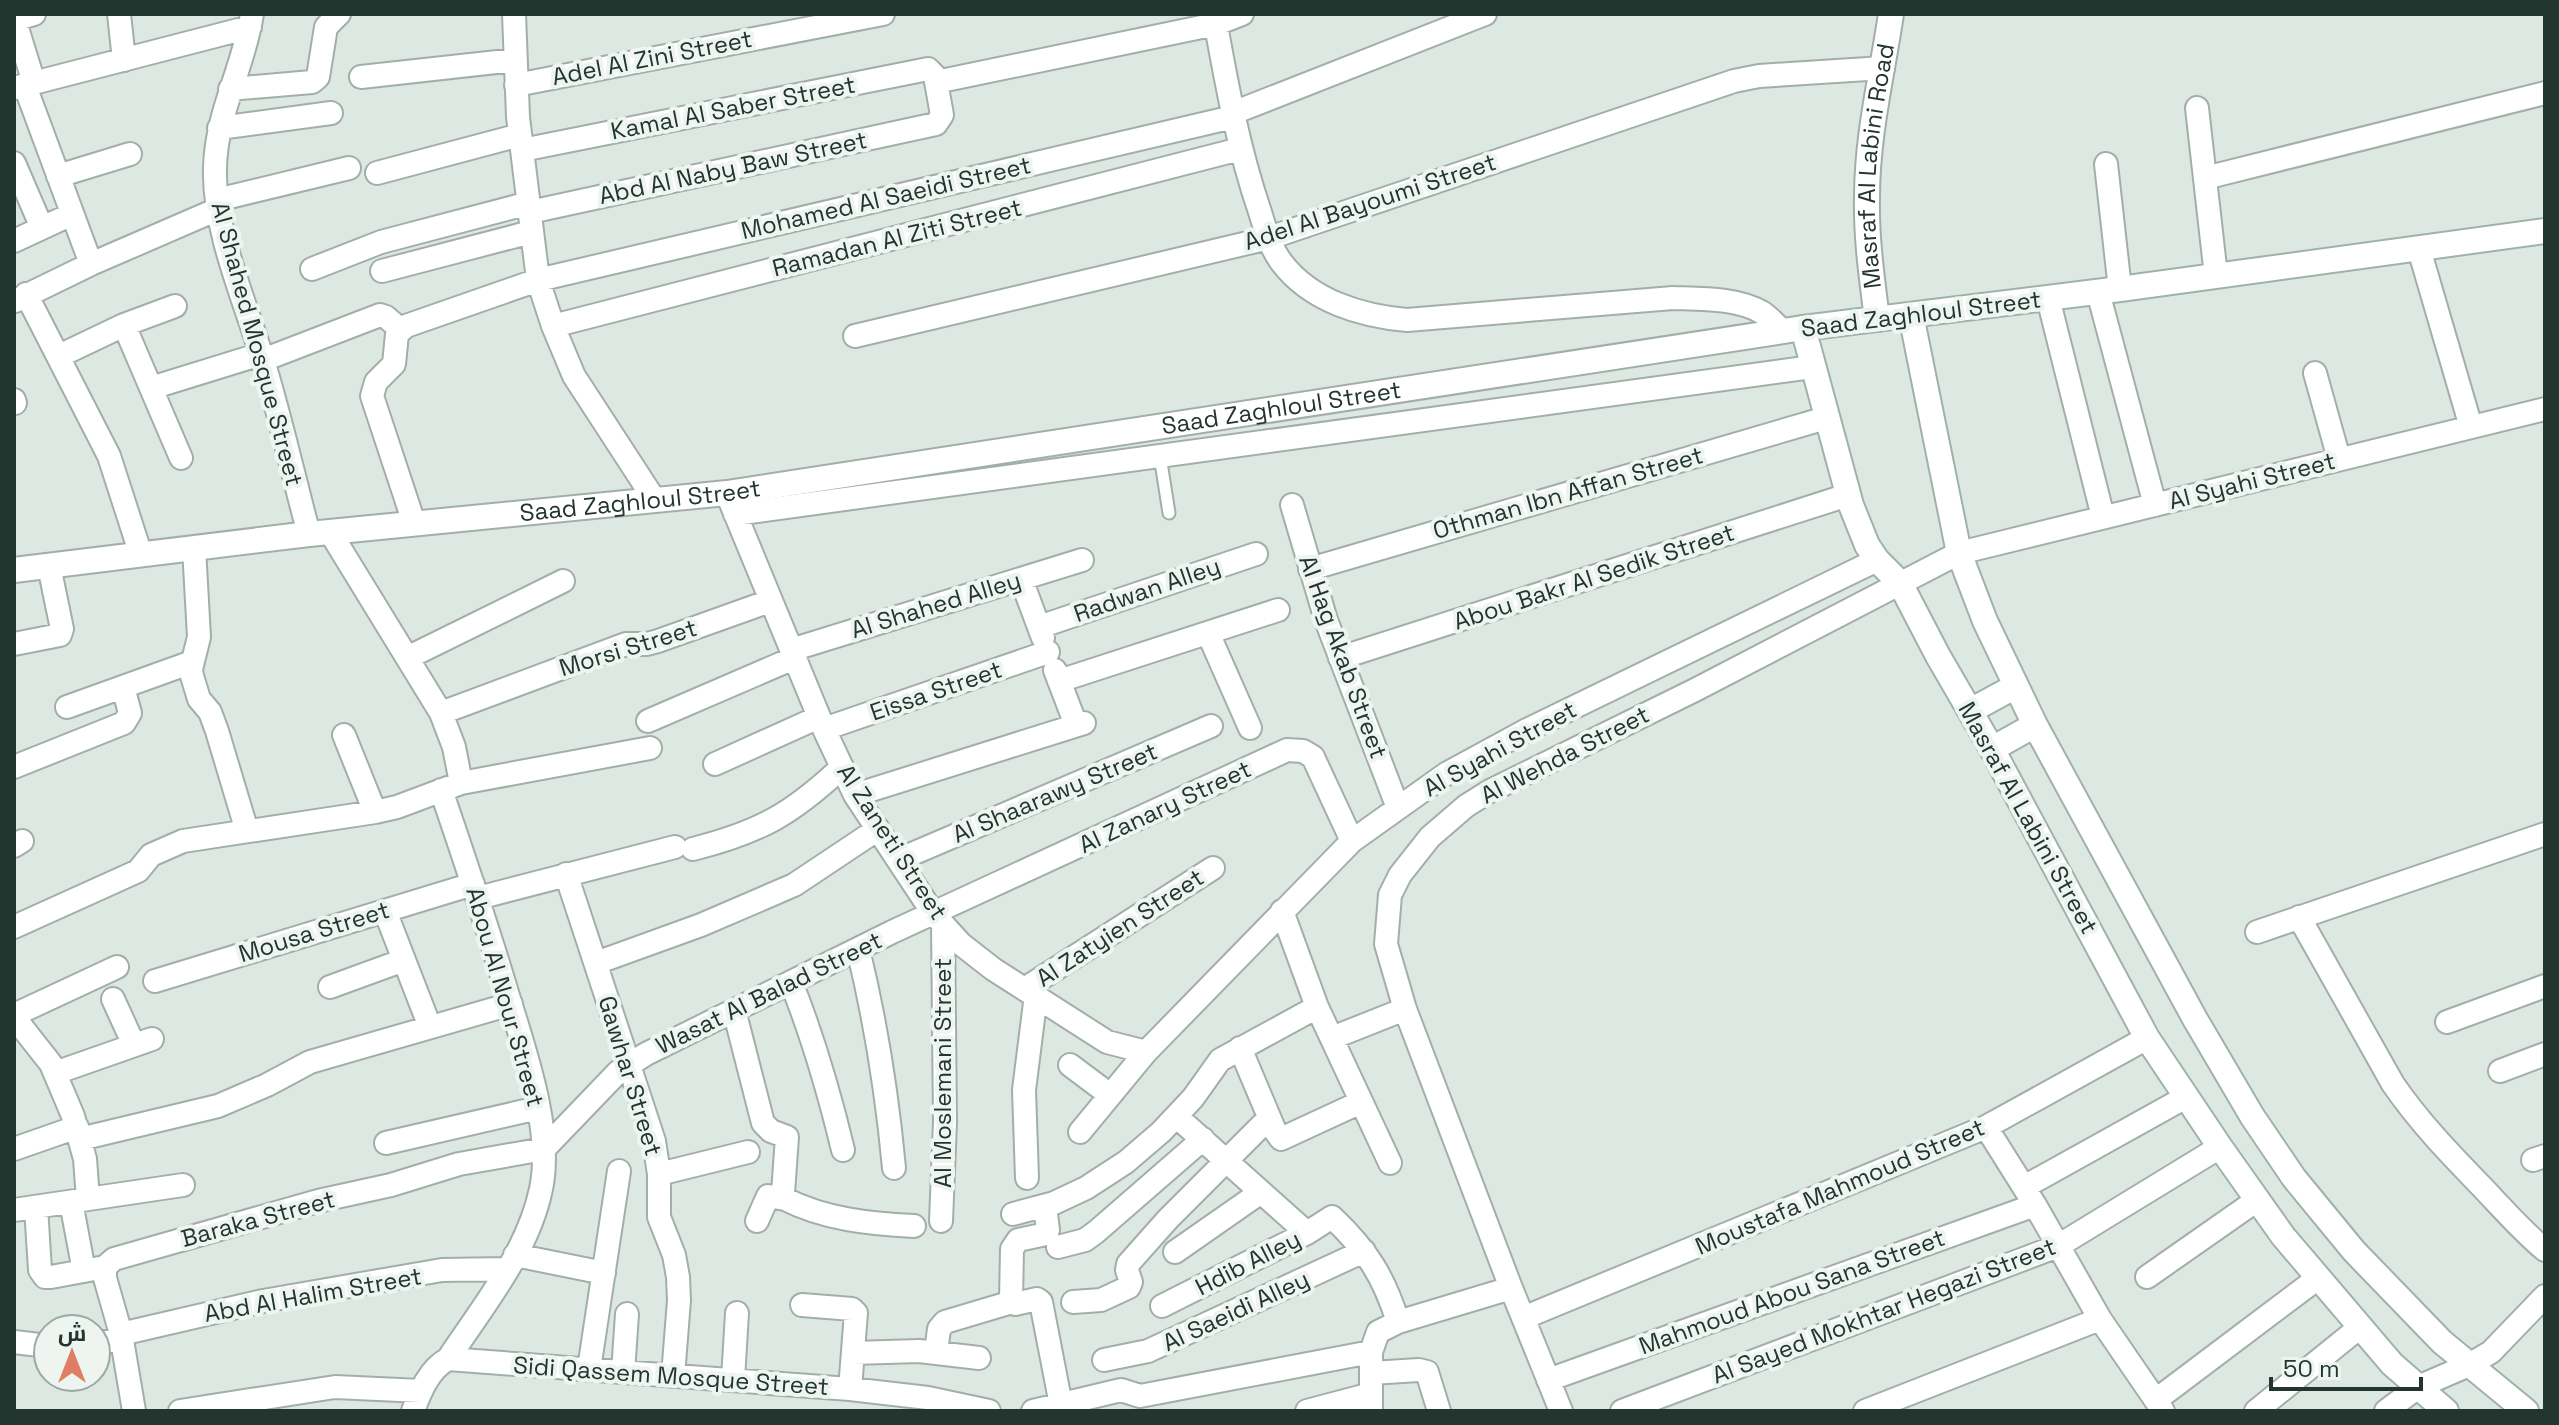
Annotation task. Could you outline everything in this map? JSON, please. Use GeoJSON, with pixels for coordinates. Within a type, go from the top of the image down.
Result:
{"type":"FeatureCollection","features":[{"type":"Feature","properties":{"kind":"main road","name":"Masraf Al Labini Road"},"geometry":{"type":"LineString","coordinates":[[1877,319],[1869,259],[1866,195],[1871,131],[1891,14]]}},
{"type":"Feature","properties":{"kind":"main road","name":"Saad Zaghloul Street"},"geometry":{"type":"LineString","coordinates":[[14,570],[320,533],[654,499],[731,504],[1793,330],[2109,291],[2545,231]]}},
{"type":"Feature","properties":{"kind":"main road","name":"Masraf Al Labini Street"},"geometry":{"type":"LineString","coordinates":[[1911,315],[1959,553],[1985,621],[2035,725],[2195,1019],[2252,1116],[2294,1178],[2354,1251],[2442,1342],[2526,1411]]}},
{"type":"Feature","properties":{"kind":"main road","name":"Masraf Al Labini Street"},"geometry":{"type":"LineString","coordinates":[[1793,330],[1812,367],[1848,495],[1867,545],[1900,583],[2147,1038],[2283,1236],[2392,1364],[2446,1411]]}},
{"type":"Feature","properties":{"kind":"main road"},"geometry":{"type":"LineString","coordinates":[[1970,711],[2016,686]]}},
{"type":"Feature","properties":{"kind":"main road"},"geometry":{"type":"LineString","coordinates":[[1992,749],[2035,725]]}},
{"type":"Feature","properties":{"kind":"street"},"geometry":{"type":"LineString","coordinates":[[34,14],[14,19],[24,86],[91,264]]}},
{"type":"Feature","properties":{"kind":"street"},"geometry":{"type":"LineString","coordinates":[[119,14],[124,60]]}},
{"type":"Feature","properties":{"kind":"street"},"geometry":{"type":"LineString","coordinates":[[230,89],[312,82],[318,77],[326,27],[339,14]]}},
{"type":"Feature","properties":{"kind":"street"},"geometry":{"type":"LineString","coordinates":[[514,14],[521,143],[538,280],[574,376],[654,499]]}},
{"type":"Feature","properties":{"kind":"street","name":"Adel Al Zini Street"},"geometry":{"type":"LineString","coordinates":[[516,85],[883,14]]}},
{"type":"Feature","properties":{"kind":"street","name":"Kamal Al Saber Street"},"geometry":{"type":"LineString","coordinates":[[521,143],[928,69],[936,82],[1242,14]]}},
{"type":"Feature","properties":{"kind":"street","name":"Mohamed Al Saeidi Street"},"geometry":{"type":"LineString","coordinates":[[400,329],[538,280],[1233,115],[1485,14]]}},
{"type":"Feature","properties":{"kind":"street"},"geometry":{"type":"LineString","coordinates":[[1215,19],[1240,149],[1269,238],[1281,262],[1325,299],[1357,312],[1407,320],[1673,298],[1707,299],[1741,304],[1793,330]]}},
{"type":"Feature","properties":{"kind":"street"},"geometry":{"type":"LineString","coordinates":[[24,86],[124,60],[251,21]]}},
{"type":"Feature","properties":{"kind":"street","name":"Al Shahed Mosque Street"},"geometry":{"type":"LineString","coordinates":[[251,21],[219,128],[215,169],[217,205],[239,286],[320,533]]}},
{"type":"Feature","properties":{"kind":"street"},"geometry":{"type":"LineString","coordinates":[[361,77],[515,60]]}},
{"type":"Feature","properties":{"kind":"street","name":"Adel Al Bayoumi Street"},"geometry":{"type":"LineString","coordinates":[[855,336],[1269,238],[1734,81],[1774,75],[1883,68]]}},
{"type":"Feature","properties":{"kind":"street","name":"Abd Al Naby Baw Street"},"geometry":{"type":"LineString","coordinates":[[530,216],[936,124],[942,115],[936,82]]}},
{"type":"Feature","properties":{"kind":"street"},"geometry":{"type":"LineString","coordinates":[[2205,178],[2545,93]]}},
{"type":"Feature","properties":{"kind":"street"},"geometry":{"type":"LineString","coordinates":[[2197,108],[2216,276]]}},
{"type":"Feature","properties":{"kind":"street"},"geometry":{"type":"LineString","coordinates":[[219,128],[331,113]]}},
{"type":"Feature","properties":{"kind":"street"},"geometry":{"type":"LineString","coordinates":[[377,173],[521,143]]}},
{"type":"Feature","properties":{"kind":"street","name":"Ramadan Al Ziti Street"},"geometry":{"type":"LineString","coordinates":[[553,326],[1240,149]]}},
{"type":"Feature","properties":{"kind":"street"},"geometry":{"type":"LineString","coordinates":[[58,176],[130,154]]}},
{"type":"Feature","properties":{"kind":"street"},"geometry":{"type":"LineString","coordinates":[[14,163],[42,228]]}},
{"type":"Feature","properties":{"kind":"street"},"geometry":{"type":"LineString","coordinates":[[2106,164],[2109,291],[2155,505]]}},
{"type":"Feature","properties":{"kind":"street"},"geometry":{"type":"LineString","coordinates":[[141,555],[109,456],[59,356],[20,298],[217,205],[349,168]]}},
{"type":"Feature","properties":{"kind":"street"},"geometry":{"type":"LineString","coordinates":[[14,241],[72,214]]}},
{"type":"Feature","properties":{"kind":"street"},"geometry":{"type":"LineString","coordinates":[[312,269],[381,242],[530,216]]}},
{"type":"Feature","properties":{"kind":"street"},"geometry":{"type":"LineString","coordinates":[[382,271],[530,216]]}},
{"type":"Feature","properties":{"kind":"street"},"geometry":{"type":"LineString","coordinates":[[2419,249],[2471,427]]}},
{"type":"Feature","properties":{"kind":"street"},"geometry":{"type":"LineString","coordinates":[[2048,298],[2103,517]]}},
{"type":"Feature","properties":{"kind":"street"},"geometry":{"type":"LineString","coordinates":[[59,356],[124,325],[175,306]]}},
{"type":"Feature","properties":{"kind":"street"},"geometry":{"type":"LineString","coordinates":[[151,388],[262,357],[380,315],[386,317],[400,329],[394,364],[376,382],[372,396],[414,523]]}},
{"type":"Feature","properties":{"kind":"street"},"geometry":{"type":"LineString","coordinates":[[124,325],[181,458]]}},
{"type":"Feature","properties":{"kind":"street","name":"Saad Zaghloul Street"},"geometry":{"type":"LineString","coordinates":[[731,504],[1160,456],[1812,367]]}},
{"type":"Feature","properties":{"kind":"street"},"geometry":{"type":"LineString","coordinates":[[2315,373],[2339,459]]}},
{"type":"Feature","properties":{"kind":"street","name":"Al Syahi Street"},"geometry":{"type":"LineString","coordinates":[[1959,553],[2545,409]]}},
{"type":"Feature","properties":{"kind":"street","name":"Othman Ibn Affan Street"},"geometry":{"type":"LineString","coordinates":[[1310,569],[1826,418]]}},
{"type":"Feature","properties":{"kind":"street","name":"Abou Bakr Al Sedik Street"},"geometry":{"type":"LineString","coordinates":[[1340,658],[1848,495]]}},
{"type":"Feature","properties":{"kind":"street","name":"Al Zaneti Street"},"geometry":{"type":"LineString","coordinates":[[731,504],[821,723],[855,795],[938,919],[961,944],[993,969],[1107,1042],[1146,1052]]}},
{"type":"Feature","properties":{"kind":"street","name":"Al Hag Akab Street"},"geometry":{"type":"LineString","coordinates":[[1292,505],[1340,658],[1398,808]]}},
{"type":"Feature","properties":{"kind":"street","name":"Abou Al Nour Street"},"geometry":{"type":"LineString","coordinates":[[320,533],[409,657],[441,713],[454,747],[451,786],[476,891],[529,1066],[544,1149],[540,1193],[524,1239],[448,1359],[439,1363],[417,1401]]}},
{"type":"Feature","properties":{"kind":"street"},"geometry":{"type":"LineString","coordinates":[[194,548],[199,637],[191,669],[199,699],[210,712],[217,731],[247,831]]}},
{"type":"Feature","properties":{"kind":"street","name":"Al Wehda Street"},"geometry":{"type":"LineString","coordinates":[[1561,1411],[1405,1009],[1386,944],[1390,895],[1400,875],[1430,837],[1466,806],[1490,791],[1695,690],[1959,553]]}},
{"type":"Feature","properties":{"kind":"street","name":"Radwan Alley"},"geometry":{"type":"LineString","coordinates":[[1039,627],[1256,554]]}},
{"type":"Feature","properties":{"kind":"street","name":"Al Shahed Alley"},"geometry":{"type":"LineString","coordinates":[[648,721],[792,654],[1082,560]]}},
{"type":"Feature","properties":{"kind":"street","name":"Al Syahi Street"},"geometry":{"type":"LineString","coordinates":[[1080,1132],[1146,1052],[1352,841],[1446,774],[1678,656],[1877,560]]}},
{"type":"Feature","properties":{"kind":"street"},"geometry":{"type":"LineString","coordinates":[[14,644],[60,635],[60,619],[49,566]]}},
{"type":"Feature","properties":{"kind":"street"},"geometry":{"type":"LineString","coordinates":[[855,795],[1080,724],[1059,681],[1021,579]]}},
{"type":"Feature","properties":{"kind":"street"},"geometry":{"type":"LineString","coordinates":[[409,657],[563,581]]}},
{"type":"Feature","properties":{"kind":"street","name":"Morsi Street"},"geometry":{"type":"LineString","coordinates":[[441,713],[626,644],[658,641],[770,601]]}},
{"type":"Feature","properties":{"kind":"street"},"geometry":{"type":"LineString","coordinates":[[1059,681],[1278,610]]}},
{"type":"Feature","properties":{"kind":"street"},"geometry":{"type":"LineString","coordinates":[[1208,633],[1250,728]]}},
{"type":"Feature","properties":{"kind":"street","name":"Eissa Street"},"geometry":{"type":"LineString","coordinates":[[715,764],[821,723],[1048,652]]}},
{"type":"Feature","properties":{"kind":"street"},"geometry":{"type":"LineString","coordinates":[[1678,656],[1695,690]]}},
{"type":"Feature","properties":{"kind":"street"},"geometry":{"type":"LineString","coordinates":[[67,707],[192,662]]}},
{"type":"Feature","properties":{"kind":"street"},"geometry":{"type":"LineString","coordinates":[[14,767],[124,723],[130,713],[123,687]]}},
{"type":"Feature","properties":{"kind":"street","name":"Al Shaarawy Street"},"geometry":{"type":"LineString","coordinates":[[898,860],[1211,726]]}},
{"type":"Feature","properties":{"kind":"street"},"geometry":{"type":"LineString","coordinates":[[344,735],[375,812]]}},
{"type":"Feature","properties":{"kind":"street"},"geometry":{"type":"LineString","coordinates":[[14,927],[138,871],[151,855],[183,841],[375,812],[451,786],[650,748]]}},
{"type":"Feature","properties":{"kind":"street","name":"Al Zanary Street"},"geometry":{"type":"LineString","coordinates":[[938,919],[1287,750],[1298,750],[1313,757],[1352,841]]}},
{"type":"Feature","properties":{"kind":"street","name":"Mousa Street"},"geometry":{"type":"LineString","coordinates":[[155,981],[385,911],[735,838],[775,820],[811,796],[842,767]]}},
{"type":"Feature","properties":{"kind":"street"},"geometry":{"type":"LineString","coordinates":[[596,963],[701,925],[794,885],[878,829]]}},
{"type":"Feature","properties":{"kind":"street"},"geometry":{"type":"LineString","coordinates":[[2257,932],[2545,834]]}},
{"type":"Feature","properties":{"kind":"street","name":"Al Zatyien Street"},"geometry":{"type":"LineString","coordinates":[[1031,992],[1213,868]]}},
{"type":"Feature","properties":{"kind":"street","name":"Gawhar Street"},"geometry":{"type":"LineString","coordinates":[[566,874],[654,1141],[659,1174],[659,1217],[674,1255],[678,1277],[673,1376]]}},
{"type":"Feature","properties":{"kind":"street"},"geometry":{"type":"LineString","coordinates":[[385,911],[430,1027]]}},
{"type":"Feature","properties":{"kind":"street"},"geometry":{"type":"LineString","coordinates":[[1282,911],[1317,1007],[1390,1163]]}},
{"type":"Feature","properties":{"kind":"street"},"geometry":{"type":"LineString","coordinates":[[2299,917],[2410,1109],[2433,1137],[2545,1250]]}},
{"type":"Feature","properties":{"kind":"street","name":"Wasat Al Balad Street"},"geometry":{"type":"LineString","coordinates":[[544,1149],[629,1064],[858,949],[938,919]]}},
{"type":"Feature","properties":{"kind":"street","name":"Al Moslemani Street"},"geometry":{"type":"LineString","coordinates":[[938,919],[945,1122],[941,1221]]}},
{"type":"Feature","properties":{"kind":"street"},"geometry":{"type":"LineString","coordinates":[[858,949],[880,1050],[894,1168]]}},
{"type":"Feature","properties":{"kind":"street"},"geometry":{"type":"LineString","coordinates":[[330,987],[404,960]]}},
{"type":"Feature","properties":{"kind":"street"},"geometry":{"type":"LineString","coordinates":[[117,967],[14,1016],[51,1064],[78,1133],[85,1159],[79,1200],[95,1269],[105,1278],[122,1337],[134,1411]]}},
{"type":"Feature","properties":{"kind":"street"},"geometry":{"type":"LineString","coordinates":[[791,982],[812,1037],[843,1150]]}},
{"type":"Feature","properties":{"kind":"street"},"geometry":{"type":"LineString","coordinates":[[2447,1022],[2545,986]]}},
{"type":"Feature","properties":{"kind":"street"},"geometry":{"type":"LineString","coordinates":[[1027,1178],[1024,1090],[1031,992]]}},
{"type":"Feature","properties":{"kind":"street"},"geometry":{"type":"LineString","coordinates":[[55,1073],[143,1042],[113,999]]}},
{"type":"Feature","properties":{"kind":"street"},"geometry":{"type":"LineString","coordinates":[[14,1149],[78,1133],[218,1106],[310,1062],[511,1004]]}},
{"type":"Feature","properties":{"kind":"street"},"geometry":{"type":"LineString","coordinates":[[1013,1214],[1045,1206],[1086,1188],[1126,1162],[1161,1132],[1193,1098],[1220,1060],[1317,1007]]}},
{"type":"Feature","properties":{"kind":"street"},"geometry":{"type":"LineString","coordinates":[[1332,1038],[1405,1009]]}},
{"type":"Feature","properties":{"kind":"street"},"geometry":{"type":"LineString","coordinates":[[734,1010],[763,1123],[771,1131],[787,1137],[785,1199]]}},
{"type":"Feature","properties":{"kind":"street","name":"Moustafa Mahmoud Street"},"geometry":{"type":"LineString","coordinates":[[1523,1318],[1986,1127],[2147,1038]]}},
{"type":"Feature","properties":{"kind":"street"},"geometry":{"type":"LineString","coordinates":[[1240,1048],[1277,1136],[1286,1138],[1361,1102]]}},
{"type":"Feature","properties":{"kind":"street"},"geometry":{"type":"LineString","coordinates":[[2500,1071],[2545,1054]]}},
{"type":"Feature","properties":{"kind":"street"},"geometry":{"type":"LineString","coordinates":[[1070,1065],[1110,1095]]}},
{"type":"Feature","properties":{"kind":"street","name":"Mahmoud Abou Sana Street"},"geometry":{"type":"LineString","coordinates":[[1548,1380],[2030,1196],[2186,1097]]}},
{"type":"Feature","properties":{"kind":"street"},"geometry":{"type":"LineString","coordinates":[[386,1143],[538,1108]]}},
{"type":"Feature","properties":{"kind":"street"},"geometry":{"type":"LineString","coordinates":[[1176,1116],[1307,1233]]}},
{"type":"Feature","properties":{"kind":"street"},"geometry":{"type":"LineString","coordinates":[[1073,1302],[1101,1300],[1129,1287],[1128,1264],[1168,1219],[1269,1118]]}},
{"type":"Feature","properties":{"kind":"street"},"geometry":{"type":"LineString","coordinates":[[1986,1127],[2030,1196],[2100,1319],[2161,1408],[2318,1278]]}},
{"type":"Feature","properties":{"kind":"street"},"geometry":{"type":"LineString","coordinates":[[1058,1247],[1085,1240],[1096,1232],[1203,1139]]}},
{"type":"Feature","properties":{"kind":"street","name":"Al Sayed Mokhtar Hegazi Street"},"geometry":{"type":"LineString","coordinates":[[1622,1411],[2058,1246],[2220,1147]]}},
{"type":"Feature","properties":{"kind":"street","name":"Baraka Street"},"geometry":{"type":"LineString","coordinates":[[25,1208],[40,1270],[42,1275],[51,1277],[95,1269],[114,1259],[459,1164],[544,1149]]}},
{"type":"Feature","properties":{"kind":"street"},"geometry":{"type":"LineString","coordinates":[[659,1174],[748,1152]]}},
{"type":"Feature","properties":{"kind":"street"},"geometry":{"type":"LineString","coordinates":[[589,1369],[619,1171]]}},
{"type":"Feature","properties":{"kind":"street"},"geometry":{"type":"LineString","coordinates":[[25,1208],[183,1185]]}},
{"type":"Feature","properties":{"kind":"street"},"geometry":{"type":"LineString","coordinates":[[1175,1252],[1261,1192]]}},
{"type":"Feature","properties":{"kind":"street"},"geometry":{"type":"LineString","coordinates":[[757,1221],[768,1196],[849,1219],[914,1226]]}},
{"type":"Feature","properties":{"kind":"street"},"geometry":{"type":"LineString","coordinates":[[2147,1277],[2257,1200]]}},
{"type":"Feature","properties":{"kind":"street"},"geometry":{"type":"LineString","coordinates":[[1012,1302],[1012,1249],[1018,1240],[1046,1234],[1045,1206]]}},
{"type":"Feature","properties":{"kind":"street","name":"Hdib Alley"},"geometry":{"type":"LineString","coordinates":[[1162,1306],[1307,1233],[1332,1217],[1364,1251]]}},
{"type":"Feature","properties":{"kind":"street"},"geometry":{"type":"LineString","coordinates":[[1364,1251],[1388,1292],[1398,1322]]}},
{"type":"Feature","properties":{"kind":"street","name":"Al Saeidi Alley"},"geometry":{"type":"LineString","coordinates":[[1104,1360],[1148,1351],[1364,1251]]}},
{"type":"Feature","properties":{"kind":"street","name":"Abd Al Halim Street"},"geometry":{"type":"LineString","coordinates":[[112,1339],[263,1301],[442,1270],[510,1262],[604,1273]]}},
{"type":"Feature","properties":{"kind":"street"},"geometry":{"type":"LineString","coordinates":[[1371,1383],[1378,1332],[1398,1322],[1511,1288]]}},
{"type":"Feature","properties":{"kind":"street"},"geometry":{"type":"LineString","coordinates":[[2386,1411],[2418,1387],[2491,1352],[2545,1296]]}},
{"type":"Feature","properties":{"kind":"street"},"geometry":{"type":"LineString","coordinates":[[936,1352],[939,1329],[945,1322],[1012,1302],[1017,1304],[1037,1299],[1041,1302],[1061,1405]]}},
{"type":"Feature","properties":{"kind":"street"},"geometry":{"type":"LineString","coordinates":[[802,1305],[854,1310],[857,1317],[850,1389]]}},
{"type":"Feature","properties":{"kind":"street"},"geometry":{"type":"LineString","coordinates":[[733,1379],[737,1313]]}},
{"type":"Feature","properties":{"kind":"street"},"geometry":{"type":"LineString","coordinates":[[623,1372],[627,1314]]}},
{"type":"Feature","properties":{"kind":"street"},"geometry":{"type":"LineString","coordinates":[[1865,1411],[2100,1319]]}},
{"type":"Feature","properties":{"kind":"street"},"geometry":{"type":"LineString","coordinates":[[2256,1411],[2360,1327]]}},
{"type":"Feature","properties":{"kind":"street"},"geometry":{"type":"LineString","coordinates":[[853,1353],[936,1352],[979,1358]]}},
{"type":"Feature","properties":{"kind":"street","name":"Sidi Qassem Mosque Street"},"geometry":{"type":"LineString","coordinates":[[448,1359],[850,1389],[928,1398],[989,1411]]}},
{"type":"Feature","properties":{"kind":"street"},"geometry":{"type":"LineString","coordinates":[[1307,1411],[1371,1383],[1419,1370],[1427,1372],[1439,1411]]}},
{"type":"Feature","properties":{"kind":"street"},"geometry":{"type":"LineString","coordinates":[[1033,1411],[1140,1396],[1371,1383]]}},
{"type":"Feature","properties":{"kind":"street"},"geometry":{"type":"LineString","coordinates":[[180,1411],[335,1387],[417,1401]]}},
{"type":"Feature","properties":{"kind":"lane"},"geometry":{"type":"LineString","coordinates":[[1160,456],[1169,513]]}}]}
